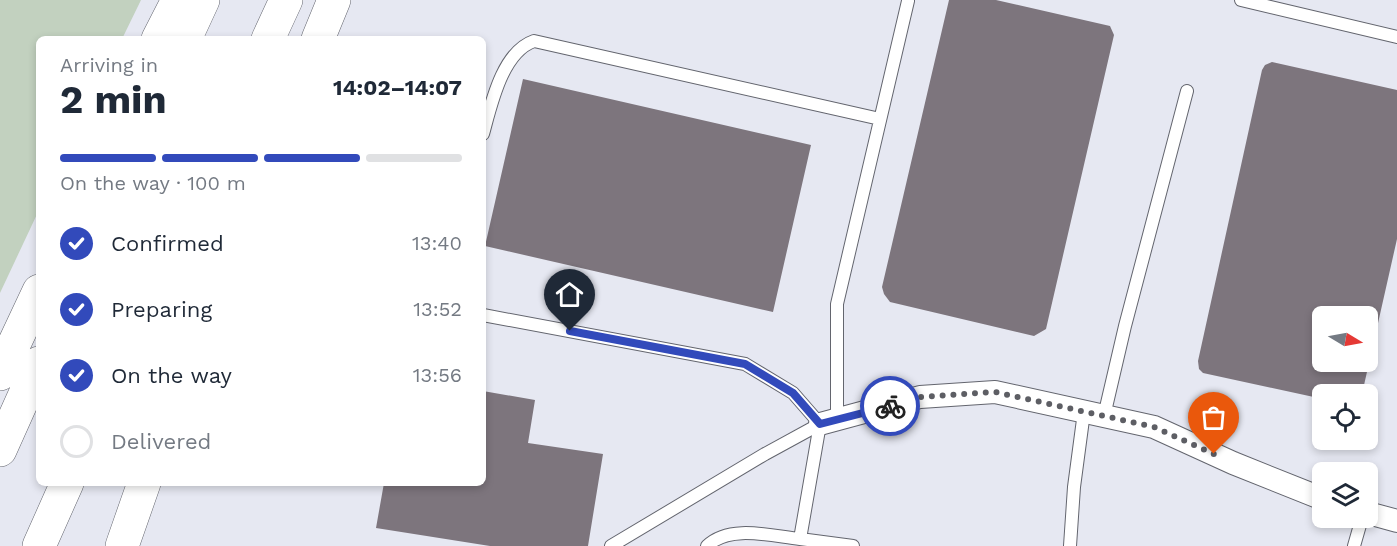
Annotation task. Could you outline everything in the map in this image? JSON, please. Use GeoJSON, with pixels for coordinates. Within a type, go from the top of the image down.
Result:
{"type":"FeatureCollection","features":[{"type":"Feature","properties":{"kind":"highway"},"geometry":{"type":"LineString","coordinates":[[160,36],[178,0]]}},
{"type":"Feature","properties":{"kind":"highway"},"geometry":{"type":"LineString","coordinates":[[186,36],[203,0]]}},
{"type":"Feature","properties":{"kind":"highway"},"geometry":{"type":"LineString","coordinates":[[269,36],[286,0]]}},
{"type":"Feature","properties":{"kind":"highway"},"geometry":{"type":"LineString","coordinates":[[319,36],[334,0]]}},
{"type":"Feature","properties":{"kind":"highway"},"geometry":{"type":"LineString","coordinates":[[0,374],[36,297]]}},
{"type":"Feature","properties":{"kind":"highway"},"geometry":{"type":"LineString","coordinates":[[0,450],[36,370]]}},
{"type":"Feature","properties":{"kind":"highway"},"geometry":{"type":"LineString","coordinates":[[39,546],[66,486]]}},
{"type":"Feature","properties":{"kind":"highway"},"geometry":{"type":"LineString","coordinates":[[122,546],[143,486]]}},
{"type":"Feature","properties":{"kind":"street"},"geometry":{"type":"LineString","coordinates":[[829,423],[920,397],[995,392],[1154,427],[1233,463],[1312,495]]}},
{"type":"Feature","properties":{"kind":"street"},"geometry":{"type":"LineString","coordinates":[[1378,516],[1397,521]]}},
{"type":"Feature","properties":{"kind":"lane"},"geometry":{"type":"LineString","coordinates":[[1240,0],[1397,37]]}},
{"type":"Feature","properties":{"kind":"lane"},"geometry":{"type":"LineString","coordinates":[[800,539],[829,423],[837,304],[908,1]]}},
{"type":"Feature","properties":{"kind":"lane"},"geometry":{"type":"LineString","coordinates":[[486,124],[502,73],[527,43],[534,41],[880,119]]}},
{"type":"Feature","properties":{"kind":"lane"},"geometry":{"type":"LineString","coordinates":[[1070,546],[1074,487],[1094,414],[1125,326],[1187,91]]}},
{"type":"Feature","properties":{"kind":"lane"},"geometry":{"type":"LineString","coordinates":[[486,316],[745,364],[793,393],[829,423]]}},
{"type":"Feature","properties":{"kind":"lane"},"geometry":{"type":"LineString","coordinates":[[611,546],[765,454],[829,423]]}},
{"type":"Feature","properties":{"kind":"lane"},"geometry":{"type":"LineString","coordinates":[[1354,546],[1359,528]]}},
{"type":"Feature","properties":{"kind":"lane"},"geometry":{"type":"LineString","coordinates":[[707,546],[726,534],[749,534],[852,546]]}},
{"type":"Feature","properties":{"kind":"green space"},"geometry":{"type":"Polygon","coordinates":[[[0,0],[141,0],[123,36],[36,36],[36,216],[0,293],[0,0]]]}},
{"type":"Feature","properties":{"kind":"building"},"geometry":{"type":"Polygon","coordinates":[[[949,0],[996,0],[1110,26],[1114,35],[1046,329],[1034,336],[890,302],[882,287],[949,0]]]}},
{"type":"Feature","properties":{"kind":"building"},"geometry":{"type":"Polygon","coordinates":[[[1272,62],[1397,90],[1397,239],[1378,323],[1378,306],[1312,306],[1312,372],[1367,372],[1364,384],[1312,384],[1312,397],[1203,373],[1199,369],[1198,361],[1262,70],[1265,65],[1272,62]]]}},
{"type":"Feature","properties":{"kind":"building"},"geometry":{"type":"Polygon","coordinates":[[[523,79],[811,145],[773,312],[486,246],[523,79]]]}},
{"type":"Feature","properties":{"kind":"building"},"geometry":{"type":"Polygon","coordinates":[[[486,392],[535,400],[528,443],[603,454],[588,546],[490,546],[376,528],[383,486],[486,486],[486,392]]]}},
{"type":"Feature","properties":{"kind":"way so far"},"geometry":{"type":"LineString","coordinates":[[890,406],[920,397],[995,392],[1154,427],[1214,454]]}},
{"type":"Feature","properties":{"kind":"route"},"geometry":{"type":"LineString","coordinates":[[570,331],[745,364],[793,393],[820,424],[890,406]]}}]}
